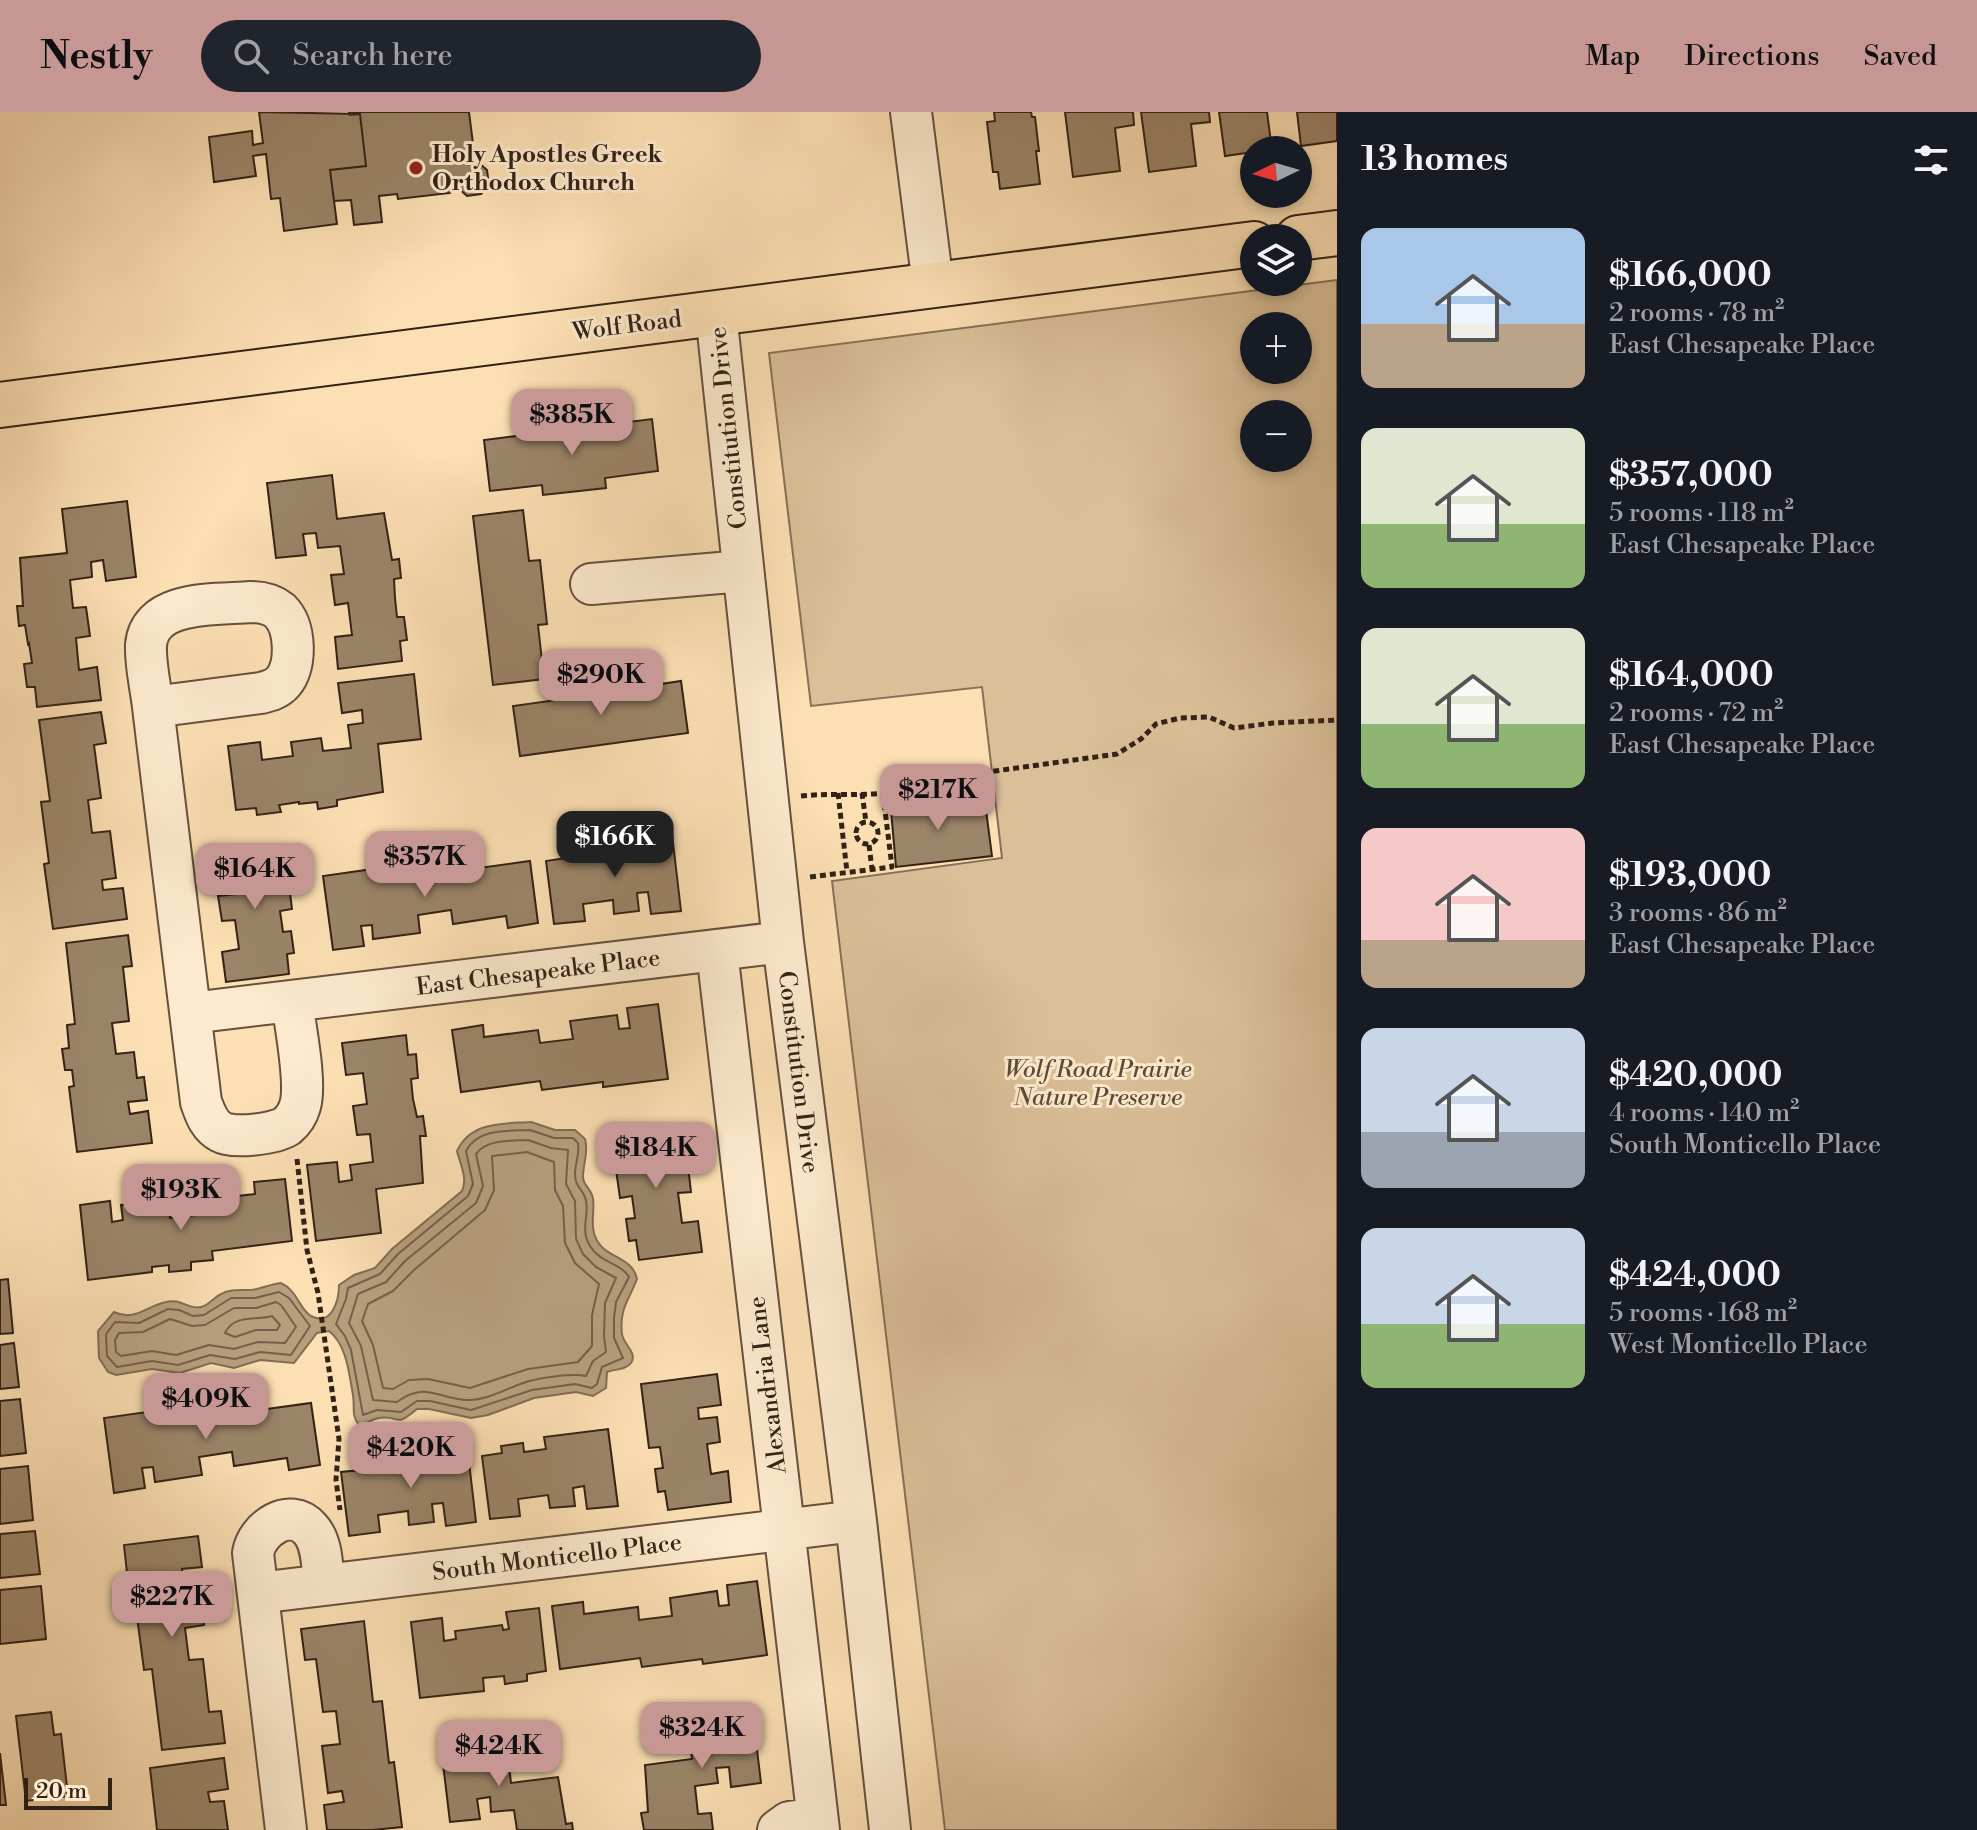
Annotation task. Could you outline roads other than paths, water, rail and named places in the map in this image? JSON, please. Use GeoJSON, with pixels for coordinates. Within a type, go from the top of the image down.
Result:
{"type":"FeatureCollection","features":[{"type":"Feature","properties":{"kind":"main road"},"geometry":{"type":"LineString","coordinates":[[1312,236],[1337,233]]}},
{"type":"Feature","properties":{"kind":"main road","name":"Wolf Road"},"geometry":{"type":"LineString","coordinates":[[0,405],[1240,246]]}},
{"type":"Feature","properties":{"kind":"street"},"geometry":{"type":"LineString","coordinates":[[911,112],[933,285]]}},
{"type":"Feature","properties":{"kind":"street","name":"Constitution Drive"},"geometry":{"type":"LineString","coordinates":[[716,313],[783,942],[856,1521],[890,1830]]}},
{"type":"Feature","properties":{"kind":"street"},"geometry":{"type":"LineString","coordinates":[[591,584],[743,571]]}},
{"type":"Feature","properties":{"kind":"street"},"geometry":{"type":"LineString","coordinates":[[153,707],[201,1102],[211,1124],[219,1132],[239,1136],[277,1130],[292,1121],[301,1105],[292,1001]]}},
{"type":"Feature","properties":{"kind":"street","name":"East Chesapeake Place"},"geometry":{"type":"LineString","coordinates":[[191,1013],[783,942]]}},
{"type":"Feature","properties":{"kind":"street","name":"Alexandria Lane"},"geometry":{"type":"LineString","coordinates":[[717,951],[818,1824],[789,1822],[778,1830]]}},
{"type":"Feature","properties":{"kind":"street"},"geometry":{"type":"LineString","coordinates":[[286,1830],[253,1553],[261,1533],[280,1521],[301,1522],[310,1528],[317,1539],[324,1585]]}},
{"type":"Feature","properties":{"kind":"street","name":"South Monticello Place"},"geometry":{"type":"LineString","coordinates":[[258,1593],[856,1521]]}},
{"type":"Feature","properties":{"kind":"water"},"geometry":{"type":"Polygon","coordinates":[[[531,1122],[555,1130],[575,1130],[585,1139],[583,1177],[593,1199],[595,1236],[604,1249],[629,1265],[637,1279],[625,1305],[621,1325],[623,1338],[633,1359],[626,1367],[607,1372],[606,1388],[593,1396],[576,1392],[534,1398],[471,1418],[417,1409],[400,1420],[379,1418],[359,1425],[354,1415],[346,1360],[340,1344],[329,1331],[317,1333],[294,1363],[260,1360],[234,1368],[211,1363],[180,1373],[152,1369],[116,1375],[108,1372],[99,1358],[98,1331],[114,1312],[134,1314],[166,1302],[201,1307],[226,1292],[281,1283],[287,1286],[307,1313],[324,1318],[336,1304],[339,1285],[354,1275],[375,1268],[392,1249],[462,1191],[464,1176],[457,1151],[463,1141],[489,1126],[531,1122]]]}},
{"type":"Feature","properties":{"kind":"place","name":"Holy Apostles Greek Orthodox Church"},"geometry":{"type":"Point","coordinates":[416,168]}},
{"type":"Feature","properties":{"kind":"park label","name":"Wolf Road Prairie Nature Preserve"},"geometry":{"type":"Point","coordinates":[1098,1083]}}]}
